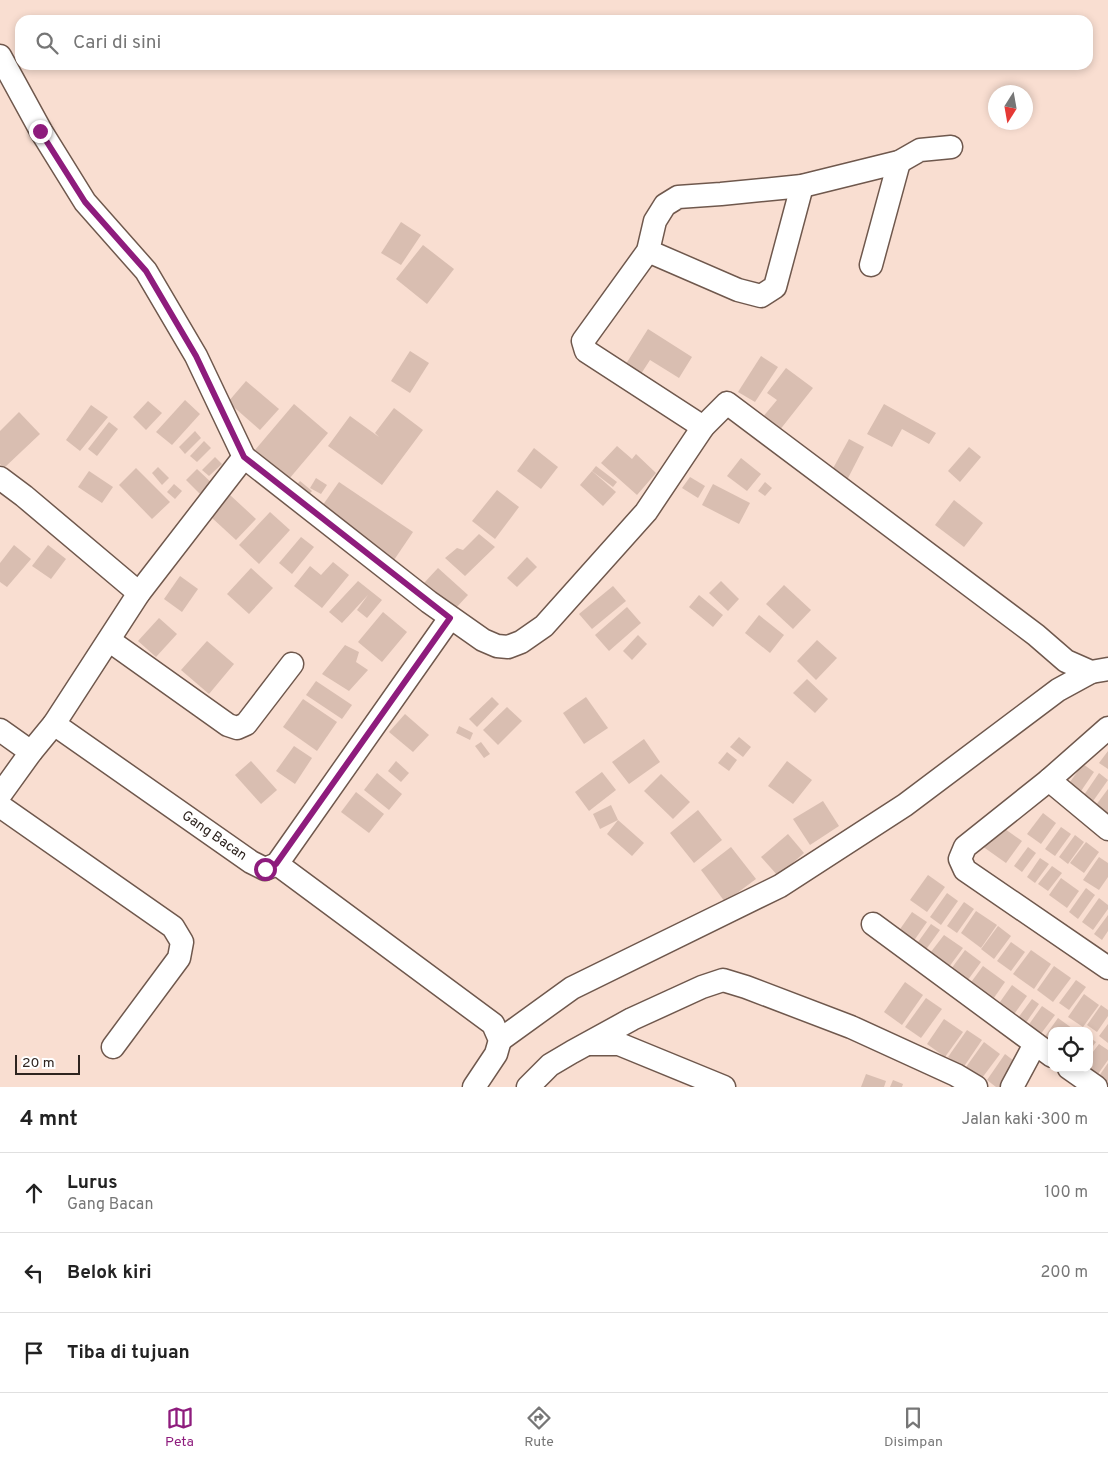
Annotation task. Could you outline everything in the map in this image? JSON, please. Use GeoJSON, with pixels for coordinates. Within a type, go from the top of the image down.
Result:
{"type":"FeatureCollection","features":[{"type":"Feature","properties":{"kind":"street"},"geometry":{"type":"LineString","coordinates":[[0,56],[40,131],[85,202],[146,271],[196,356],[244,457],[450,618],[483,640],[497,646],[508,647],[521,642],[544,626],[646,512],[703,428],[727,403],[1036,635],[1066,661],[1099,670]]}},
{"type":"Feature","properties":{"kind":"street"},"geometry":{"type":"LineString","coordinates":[[703,428],[586,351],[583,341],[648,251],[656,221],[665,206],[678,197],[802,186],[899,162],[920,150],[951,147]]}},
{"type":"Feature","properties":{"kind":"street"},"geometry":{"type":"LineString","coordinates":[[871,265],[899,162]]}},
{"type":"Feature","properties":{"kind":"street"},"geometry":{"type":"LineString","coordinates":[[648,251],[738,290],[761,296],[775,287],[802,186]]}},
{"type":"Feature","properties":{"kind":"street"},"geometry":{"type":"LineString","coordinates":[[0,795],[54,724],[140,594],[244,457]]}},
{"type":"Feature","properties":{"kind":"street"},"geometry":{"type":"LineString","coordinates":[[0,478],[140,594]]}},
{"type":"Feature","properties":{"kind":"street"},"geometry":{"type":"LineString","coordinates":[[450,618],[276,864],[493,1024],[500,1040]]}},
{"type":"Feature","properties":{"kind":"street"},"geometry":{"type":"LineString","coordinates":[[110,641],[228,724],[237,728],[246,724],[292,664]]}},
{"type":"Feature","properties":{"kind":"street"},"geometry":{"type":"LineString","coordinates":[[474,1087],[496,1054],[500,1040],[572,988],[780,886],[905,804],[1058,690],[1099,670]]}},
{"type":"Feature","properties":{"kind":"street","name":"Gang Bacan"},"geometry":{"type":"LineString","coordinates":[[54,724],[259,867],[265,869],[276,864]]}},
{"type":"Feature","properties":{"kind":"street"},"geometry":{"type":"LineString","coordinates":[[1108,728],[1049,780],[965,846],[960,859],[965,870],[1108,968]]}},
{"type":"Feature","properties":{"kind":"street"},"geometry":{"type":"LineString","coordinates":[[0,730],[31,752]]}},
{"type":"Feature","properties":{"kind":"street"},"geometry":{"type":"LineString","coordinates":[[1049,780],[1108,828]]}},
{"type":"Feature","properties":{"kind":"street"},"geometry":{"type":"LineString","coordinates":[[0,806],[173,927],[182,942],[180,958],[113,1047]]}},
{"type":"Feature","properties":{"kind":"street"},"geometry":{"type":"LineString","coordinates":[[874,924],[1043,1050],[1012,1087]]}},
{"type":"Feature","properties":{"kind":"street"},"geometry":{"type":"LineString","coordinates":[[528,1087],[550,1066],[632,1019],[702,987],[724,980],[851,1027],[956,1075],[976,1087]]}},
{"type":"Feature","properties":{"kind":"street"},"geometry":{"type":"LineString","coordinates":[[587,1044],[618,1044],[724,1087]]}},
{"type":"Feature","properties":{"kind":"street"},"geometry":{"type":"LineString","coordinates":[[1075,1072],[1096,1087]]}},
{"type":"Feature","properties":{"kind":"building"},"geometry":{"type":"Polygon","coordinates":[[[401,222],[421,235],[401,265],[381,253],[401,222]]]}},
{"type":"Feature","properties":{"kind":"building"},"geometry":{"type":"Polygon","coordinates":[[[423,245],[454,269],[427,304],[396,279],[423,245]]]}},
{"type":"Feature","properties":{"kind":"building"},"geometry":{"type":"Polygon","coordinates":[[[648,329],[692,357],[679,378],[650,360],[639,377],[624,367],[648,329]]]}},
{"type":"Feature","properties":{"kind":"building"},"geometry":{"type":"Polygon","coordinates":[[[410,351],[429,363],[410,393],[391,381],[410,351]]]}},
{"type":"Feature","properties":{"kind":"building"},"geometry":{"type":"Polygon","coordinates":[[[761,356],[778,367],[755,402],[738,392],[761,356]]]}},
{"type":"Feature","properties":{"kind":"building"},"geometry":{"type":"Polygon","coordinates":[[[786,368],[813,388],[779,431],[762,418],[777,400],[767,393],[786,368]]]}},
{"type":"Feature","properties":{"kind":"building"},"geometry":{"type":"Polygon","coordinates":[[[246,381],[279,409],[260,430],[228,402],[246,381]]]}},
{"type":"Feature","properties":{"kind":"building"},"geometry":{"type":"Polygon","coordinates":[[[185,400],[200,414],[172,445],[156,432],[185,400]]]}},
{"type":"Feature","properties":{"kind":"building"},"geometry":{"type":"Polygon","coordinates":[[[148,401],[162,413],[146,430],[133,417],[148,401]]]}},
{"type":"Feature","properties":{"kind":"building"},"geometry":{"type":"Polygon","coordinates":[[[294,404],[328,433],[289,479],[255,450],[294,404]]]}},
{"type":"Feature","properties":{"kind":"building"},"geometry":{"type":"Polygon","coordinates":[[[884,404],[936,433],[929,444],[902,429],[892,447],[867,434],[884,404]]]}},
{"type":"Feature","properties":{"kind":"building"},"geometry":{"type":"Polygon","coordinates":[[[91,405],[108,417],[80,451],[66,440],[91,405]]]}},
{"type":"Feature","properties":{"kind":"building"},"geometry":{"type":"Polygon","coordinates":[[[394,408],[423,430],[382,485],[328,446],[350,416],[379,437],[375,433],[394,408]]]}},
{"type":"Feature","properties":{"kind":"building"},"geometry":{"type":"Polygon","coordinates":[[[19,412],[40,434],[4,468],[0,464],[0,431],[19,412]]]}},
{"type":"Feature","properties":{"kind":"building"},"geometry":{"type":"Polygon","coordinates":[[[109,422],[118,429],[97,456],[88,449],[109,422]]]}},
{"type":"Feature","properties":{"kind":"building"},"geometry":{"type":"Polygon","coordinates":[[[195,431],[201,438],[185,454],[179,447],[195,431]]]}},
{"type":"Feature","properties":{"kind":"building"},"geometry":{"type":"Polygon","coordinates":[[[849,439],[864,447],[846,482],[830,474],[849,439]]]}},
{"type":"Feature","properties":{"kind":"building"},"geometry":{"type":"Polygon","coordinates":[[[204,441],[211,448],[197,462],[190,456],[204,441]]]}},
{"type":"Feature","properties":{"kind":"building"},"geometry":{"type":"Polygon","coordinates":[[[617,446],[632,459],[636,454],[656,473],[637,495],[601,463],[617,446]]]}},
{"type":"Feature","properties":{"kind":"building"},"geometry":{"type":"Polygon","coordinates":[[[969,447],[981,457],[960,482],[948,471],[969,447]]]}},
{"type":"Feature","properties":{"kind":"building"},"geometry":{"type":"Polygon","coordinates":[[[534,448],[558,467],[541,489],[517,471],[534,448]]]}},
{"type":"Feature","properties":{"kind":"building"},"geometry":{"type":"Polygon","coordinates":[[[215,457],[222,464],[209,476],[202,470],[215,457]]]}},
{"type":"Feature","properties":{"kind":"building"},"geometry":{"type":"Polygon","coordinates":[[[741,458],[761,474],[747,491],[727,476],[741,458]]]}},
{"type":"Feature","properties":{"kind":"building"},"geometry":{"type":"Polygon","coordinates":[[[596,466],[617,482],[613,487],[592,471],[596,466]]]}},
{"type":"Feature","properties":{"kind":"building"},"geometry":{"type":"Polygon","coordinates":[[[158,467],[169,478],[162,485],[152,473],[158,467]]]}},
{"type":"Feature","properties":{"kind":"building"},"geometry":{"type":"Polygon","coordinates":[[[136,468],[170,502],[152,519],[119,485],[136,468]]]}},
{"type":"Feature","properties":{"kind":"building"},"geometry":{"type":"Polygon","coordinates":[[[197,469],[215,486],[203,497],[186,480],[197,469]]]}},
{"type":"Feature","properties":{"kind":"building"},"geometry":{"type":"Polygon","coordinates":[[[89,471],[113,487],[102,503],[78,487],[89,471]]]}},
{"type":"Feature","properties":{"kind":"building"},"geometry":{"type":"Polygon","coordinates":[[[592,471],[616,492],[603,506],[580,485],[592,471]]]}},
{"type":"Feature","properties":{"kind":"building"},"geometry":{"type":"Polygon","coordinates":[[[690,477],[705,486],[698,498],[682,488],[690,477]]]}},
{"type":"Feature","properties":{"kind":"building"},"geometry":{"type":"Polygon","coordinates":[[[316,478],[327,485],[321,494],[310,488],[316,478]]]}},
{"type":"Feature","properties":{"kind":"building"},"geometry":{"type":"Polygon","coordinates":[[[300,481],[312,491],[304,500],[292,490],[300,481]]]}},
{"type":"Feature","properties":{"kind":"building"},"geometry":{"type":"Polygon","coordinates":[[[339,482],[413,532],[394,560],[320,509],[339,482]]]}},
{"type":"Feature","properties":{"kind":"building"},"geometry":{"type":"Polygon","coordinates":[[[765,482],[772,488],[765,496],[758,491],[765,482]]]}},
{"type":"Feature","properties":{"kind":"building"},"geometry":{"type":"Polygon","coordinates":[[[174,484],[182,491],[175,499],[167,492],[174,484]]]}},
{"type":"Feature","properties":{"kind":"building"},"geometry":{"type":"Polygon","coordinates":[[[713,484],[750,503],[739,524],[702,505],[713,484]]]}},
{"type":"Feature","properties":{"kind":"building"},"geometry":{"type":"Polygon","coordinates":[[[497,490],[519,507],[495,539],[472,521],[497,490]]]}},
{"type":"Feature","properties":{"kind":"building"},"geometry":{"type":"Polygon","coordinates":[[[230,495],[256,519],[236,540],[211,517],[230,495]]]}},
{"type":"Feature","properties":{"kind":"building"},"geometry":{"type":"Polygon","coordinates":[[[954,500],[983,523],[964,547],[935,525],[954,500]]]}},
{"type":"Feature","properties":{"kind":"building"},"geometry":{"type":"Polygon","coordinates":[[[270,512],[290,530],[259,564],[239,545],[270,512]]]}},
{"type":"Feature","properties":{"kind":"building"},"geometry":{"type":"Polygon","coordinates":[[[479,534],[495,547],[465,576],[445,558],[457,548],[463,550],[479,534]]]}},
{"type":"Feature","properties":{"kind":"building"},"geometry":{"type":"Polygon","coordinates":[[[301,537],[314,547],[292,574],[279,563],[301,537]]]}},
{"type":"Feature","properties":{"kind":"building"},"geometry":{"type":"Polygon","coordinates":[[[14,545],[31,559],[7,587],[0,582],[0,563],[14,545]]]}},
{"type":"Feature","properties":{"kind":"building"},"geometry":{"type":"Polygon","coordinates":[[[48,545],[66,559],[51,579],[32,566],[48,545]]]}},
{"type":"Feature","properties":{"kind":"building"},"geometry":{"type":"Polygon","coordinates":[[[527,557],[537,567],[517,587],[507,578],[527,557]]]}},
{"type":"Feature","properties":{"kind":"building"},"geometry":{"type":"Polygon","coordinates":[[[333,562],[349,575],[322,608],[294,586],[310,566],[321,575],[333,562]]]}},
{"type":"Feature","properties":{"kind":"building"},"geometry":{"type":"Polygon","coordinates":[[[251,568],[273,588],[249,614],[227,594],[251,568]]]}},
{"type":"Feature","properties":{"kind":"building"},"geometry":{"type":"Polygon","coordinates":[[[438,568],[468,595],[454,610],[424,583],[438,568]]]}},
{"type":"Feature","properties":{"kind":"building"},"geometry":{"type":"Polygon","coordinates":[[[180,576],[198,589],[182,612],[164,599],[180,576]]]}},
{"type":"Feature","properties":{"kind":"building"},"geometry":{"type":"Polygon","coordinates":[[[358,581],[382,600],[367,618],[357,610],[368,595],[342,623],[329,612],[358,581]]]}},
{"type":"Feature","properties":{"kind":"building"},"geometry":{"type":"Polygon","coordinates":[[[721,581],[739,599],[728,611],[709,593],[721,581]]]}},
{"type":"Feature","properties":{"kind":"building"},"geometry":{"type":"Polygon","coordinates":[[[784,585],[811,610],[793,629],[766,604],[784,585]]]}},
{"type":"Feature","properties":{"kind":"building"},"geometry":{"type":"Polygon","coordinates":[[[613,586],[626,601],[592,629],[579,614],[613,586]]]}},
{"type":"Feature","properties":{"kind":"building"},"geometry":{"type":"Polygon","coordinates":[[[699,595],[723,615],[713,627],[689,607],[699,595]]]}},
{"type":"Feature","properties":{"kind":"building"},"geometry":{"type":"Polygon","coordinates":[[[627,607],[641,623],[609,651],[595,635],[627,607]]]}},
{"type":"Feature","properties":{"kind":"building"},"geometry":{"type":"Polygon","coordinates":[[[383,612],[407,632],[382,662],[358,642],[383,612]]]}},
{"type":"Feature","properties":{"kind":"building"},"geometry":{"type":"Polygon","coordinates":[[[759,615],[784,635],[770,653],[745,633],[759,615]]]}},
{"type":"Feature","properties":{"kind":"building"},"geometry":{"type":"Polygon","coordinates":[[[159,618],[177,634],[156,657],[138,641],[159,618]]]}},
{"type":"Feature","properties":{"kind":"building"},"geometry":{"type":"Polygon","coordinates":[[[638,635],[647,644],[632,660],[623,651],[638,635]]]}},
{"type":"Feature","properties":{"kind":"building"},"geometry":{"type":"Polygon","coordinates":[[[817,640],[837,658],[816,680],[797,661],[817,640]]]}},
{"type":"Feature","properties":{"kind":"building"},"geometry":{"type":"Polygon","coordinates":[[[207,641],[234,664],[209,694],[181,670],[207,641]]]}},
{"type":"Feature","properties":{"kind":"building"},"geometry":{"type":"Polygon","coordinates":[[[345,645],[359,652],[356,662],[368,670],[349,691],[322,674],[345,645]]]}},
{"type":"Feature","properties":{"kind":"building"},"geometry":{"type":"Polygon","coordinates":[[[807,679],[828,699],[815,713],[793,693],[807,679]]]}},
{"type":"Feature","properties":{"kind":"building"},"geometry":{"type":"Polygon","coordinates":[[[316,681],[352,705],[342,719],[306,695],[316,681]]]}},
{"type":"Feature","properties":{"kind":"building"},"geometry":{"type":"Polygon","coordinates":[[[492,697],[499,704],[477,727],[469,719],[492,697]]]}},
{"type":"Feature","properties":{"kind":"building"},"geometry":{"type":"Polygon","coordinates":[[[586,697],[608,728],[584,744],[563,713],[586,697]]]}},
{"type":"Feature","properties":{"kind":"building"},"geometry":{"type":"Polygon","coordinates":[[[303,699],[337,722],[317,751],[283,727],[303,699]]]}},
{"type":"Feature","properties":{"kind":"building"},"geometry":{"type":"Polygon","coordinates":[[[507,707],[522,721],[498,745],[483,730],[507,707]]]}},
{"type":"Feature","properties":{"kind":"building"},"geometry":{"type":"Polygon","coordinates":[[[405,714],[429,735],[413,752],[389,732],[405,714]]]}},
{"type":"Feature","properties":{"kind":"building"},"geometry":{"type":"Polygon","coordinates":[[[459,726],[473,733],[470,740],[456,733],[459,726]]]}},
{"type":"Feature","properties":{"kind":"building"},"geometry":{"type":"Polygon","coordinates":[[[739,737],[751,747],[743,757],[730,747],[739,737]]]}},
{"type":"Feature","properties":{"kind":"building"},"geometry":{"type":"Polygon","coordinates":[[[644,739],[660,762],[629,784],[612,762],[644,739]]]}},
{"type":"Feature","properties":{"kind":"building"},"geometry":{"type":"Polygon","coordinates":[[[481,742],[490,754],[484,758],[475,746],[481,742]]]}},
{"type":"Feature","properties":{"kind":"building"},"geometry":{"type":"Polygon","coordinates":[[[294,746],[312,758],[295,784],[276,771],[294,746]]]}},
{"type":"Feature","properties":{"kind":"building"},"geometry":{"type":"Polygon","coordinates":[[[1108,751],[1108,769],[1099,763],[1108,751]]]}},
{"type":"Feature","properties":{"kind":"building"},"geometry":{"type":"Polygon","coordinates":[[[727,752],[737,760],[729,771],[718,763],[727,752]]]}},
{"type":"Feature","properties":{"kind":"building"},"geometry":{"type":"Polygon","coordinates":[[[251,761],[277,790],[261,804],[235,775],[251,761]]]}},
{"type":"Feature","properties":{"kind":"building"},"geometry":{"type":"Polygon","coordinates":[[[396,761],[409,773],[401,782],[388,771],[396,761]]]}},
{"type":"Feature","properties":{"kind":"building"},"geometry":{"type":"Polygon","coordinates":[[[787,761],[812,780],[793,804],[768,786],[787,761]]]}},
{"type":"Feature","properties":{"kind":"building"},"geometry":{"type":"Polygon","coordinates":[[[1083,764],[1094,772],[1079,794],[1067,786],[1083,764]]]}},
{"type":"Feature","properties":{"kind":"building"},"geometry":{"type":"Polygon","coordinates":[[[602,772],[616,790],[589,811],[575,792],[602,772]]]}},
{"type":"Feature","properties":{"kind":"building"},"geometry":{"type":"Polygon","coordinates":[[[377,773],[402,794],[389,810],[364,790],[377,773]]]}},
{"type":"Feature","properties":{"kind":"building"},"geometry":{"type":"Polygon","coordinates":[[[1099,773],[1108,780],[1091,804],[1082,798],[1099,773]]]}},
{"type":"Feature","properties":{"kind":"building"},"geometry":{"type":"Polygon","coordinates":[[[661,774],[690,802],[673,819],[644,791],[661,774]]]}},
{"type":"Feature","properties":{"kind":"building"},"geometry":{"type":"Polygon","coordinates":[[[1108,789],[1108,814],[1096,805],[1108,789]]]}},
{"type":"Feature","properties":{"kind":"building"},"geometry":{"type":"Polygon","coordinates":[[[356,792],[384,814],[369,833],[341,812],[356,792]]]}},
{"type":"Feature","properties":{"kind":"building"},"geometry":{"type":"Polygon","coordinates":[[[823,801],[839,826],[810,845],[793,819],[823,801]]]}},
{"type":"Feature","properties":{"kind":"building"},"geometry":{"type":"Polygon","coordinates":[[[611,805],[618,820],[600,829],[593,814],[611,805]]]}},
{"type":"Feature","properties":{"kind":"building"},"geometry":{"type":"Polygon","coordinates":[[[698,810],[722,840],[694,863],[670,833],[698,810]]]}},
{"type":"Feature","properties":{"kind":"building"},"geometry":{"type":"Polygon","coordinates":[[[1043,813],[1056,823],[1041,844],[1027,834],[1043,813]]]}},
{"type":"Feature","properties":{"kind":"building"},"geometry":{"type":"Polygon","coordinates":[[[618,820],[644,843],[632,856],[607,834],[618,820]]]}},
{"type":"Feature","properties":{"kind":"building"},"geometry":{"type":"Polygon","coordinates":[[[998,824],[1022,841],[1006,863],[982,846],[998,824]]]}},
{"type":"Feature","properties":{"kind":"building"},"geometry":{"type":"Polygon","coordinates":[[[1061,827],[1071,834],[1055,856],[1045,849],[1061,827]]]}},
{"type":"Feature","properties":{"kind":"building"},"geometry":{"type":"Polygon","coordinates":[[[788,834],[804,853],[778,876],[761,857],[788,834]]]}},
{"type":"Feature","properties":{"kind":"building"},"geometry":{"type":"Polygon","coordinates":[[[1075,835],[1084,842],[1068,864],[1059,857],[1075,835]]]}},
{"type":"Feature","properties":{"kind":"building"},"geometry":{"type":"Polygon","coordinates":[[[1086,842],[1099,852],[1084,873],[1070,863],[1086,842]]]}},
{"type":"Feature","properties":{"kind":"building"},"geometry":{"type":"Polygon","coordinates":[[[731,847],[756,879],[725,902],[701,870],[731,847]]]}},
{"type":"Feature","properties":{"kind":"building"},"geometry":{"type":"Polygon","coordinates":[[[1028,847],[1036,853],[1022,872],[1014,866],[1028,847]]]}},
{"type":"Feature","properties":{"kind":"building"},"geometry":{"type":"Polygon","coordinates":[[[1099,857],[1108,863],[1108,877],[1099,890],[1083,880],[1099,857]]]}},
{"type":"Feature","properties":{"kind":"building"},"geometry":{"type":"Polygon","coordinates":[[[1040,858],[1049,864],[1035,883],[1027,877],[1040,858]]]}},
{"type":"Feature","properties":{"kind":"building"},"geometry":{"type":"Polygon","coordinates":[[[1052,866],[1062,873],[1048,891],[1038,884],[1052,866]]]}},
{"type":"Feature","properties":{"kind":"building"},"geometry":{"type":"Polygon","coordinates":[[[928,875],[945,887],[927,912],[910,900],[928,875]]]}},
{"type":"Feature","properties":{"kind":"building"},"geometry":{"type":"Polygon","coordinates":[[[1061,878],[1079,891],[1067,908],[1049,895],[1061,878]]]}},
{"type":"Feature","properties":{"kind":"building"},"geometry":{"type":"Polygon","coordinates":[[[1086,888],[1095,895],[1078,919],[1069,912],[1086,888]]]}},
{"type":"Feature","properties":{"kind":"building"},"geometry":{"type":"Polygon","coordinates":[[[947,893],[958,901],[941,925],[930,917],[947,893]]]}},
{"type":"Feature","properties":{"kind":"building"},"geometry":{"type":"Polygon","coordinates":[[[1099,898],[1108,905],[1108,909],[1093,930],[1082,922],[1099,898]]]}},
{"type":"Feature","properties":{"kind":"building"},"geometry":{"type":"Polygon","coordinates":[[[964,902],[974,909],[957,933],[947,926],[964,902]]]}},
{"type":"Feature","properties":{"kind":"building"},"geometry":{"type":"Polygon","coordinates":[[[976,911],[997,925],[981,948],[961,933],[976,911]]]}},
{"type":"Feature","properties":{"kind":"building"},"geometry":{"type":"Polygon","coordinates":[[[912,912],[927,922],[913,942],[898,932],[912,912]]]}},
{"type":"Feature","properties":{"kind":"building"},"geometry":{"type":"Polygon","coordinates":[[[1108,915],[1108,931],[1102,940],[1094,934],[1108,915]]]}},
{"type":"Feature","properties":{"kind":"building"},"geometry":{"type":"Polygon","coordinates":[[[931,924],[940,930],[922,955],[913,949],[931,924]]]}},
{"type":"Feature","properties":{"kind":"building"},"geometry":{"type":"Polygon","coordinates":[[[998,926],[1011,936],[994,959],[981,949],[998,926]]]}},
{"type":"Feature","properties":{"kind":"building"},"geometry":{"type":"Polygon","coordinates":[[[944,935],[963,948],[946,971],[927,957],[944,935]]]}},
{"type":"Feature","properties":{"kind":"building"},"geometry":{"type":"Polygon","coordinates":[[[1011,942],[1025,952],[1011,971],[997,961],[1011,942]]]}},
{"type":"Feature","properties":{"kind":"building"},"geometry":{"type":"Polygon","coordinates":[[[965,950],[981,962],[962,988],[946,976],[965,950]]]}},
{"type":"Feature","properties":{"kind":"building"},"geometry":{"type":"Polygon","coordinates":[[[1031,950],[1051,964],[1034,989],[1013,974],[1031,950]]]}},
{"type":"Feature","properties":{"kind":"building"},"geometry":{"type":"Polygon","coordinates":[[[983,966],[1005,982],[989,1005],[966,989],[983,966]]]}},
{"type":"Feature","properties":{"kind":"building"},"geometry":{"type":"Polygon","coordinates":[[[1054,966],[1071,978],[1053,1002],[1037,990],[1054,966]]]}},
{"type":"Feature","properties":{"kind":"building"},"geometry":{"type":"Polygon","coordinates":[[[1076,980],[1086,987],[1069,1010],[1059,1003],[1076,980]]]}},
{"type":"Feature","properties":{"kind":"building"},"geometry":{"type":"Polygon","coordinates":[[[905,982],[923,995],[902,1025],[884,1012],[905,982]]]}},
{"type":"Feature","properties":{"kind":"building"},"geometry":{"type":"Polygon","coordinates":[[[1012,985],[1027,996],[1010,1020],[995,1009],[1012,985]]]}},
{"type":"Feature","properties":{"kind":"building"},"geometry":{"type":"Polygon","coordinates":[[[1084,994],[1099,1005],[1083,1027],[1068,1017],[1084,994]]]}},
{"type":"Feature","properties":{"kind":"building"},"geometry":{"type":"Polygon","coordinates":[[[926,998],[942,1009],[921,1038],[905,1027],[926,998]]]}},
{"type":"Feature","properties":{"kind":"building"},"geometry":{"type":"Polygon","coordinates":[[[1032,999],[1039,1004],[1023,1027],[1015,1022],[1032,999]]]}},
{"type":"Feature","properties":{"kind":"building"},"geometry":{"type":"Polygon","coordinates":[[[1101,1005],[1108,1010],[1108,1016],[1097,1032],[1093,1027],[1087,1025],[1101,1005]]]}},
{"type":"Feature","properties":{"kind":"building"},"geometry":{"type":"Polygon","coordinates":[[[1042,1006],[1055,1015],[1037,1039],[1025,1030],[1042,1006]]]}},
{"type":"Feature","properties":{"kind":"building"},"geometry":{"type":"Polygon","coordinates":[[[1058,1018],[1070,1027],[1052,1027],[1058,1018]]]}},
{"type":"Feature","properties":{"kind":"building"},"geometry":{"type":"Polygon","coordinates":[[[944,1019],[963,1032],[945,1057],[927,1044],[944,1019]]]}},
{"type":"Feature","properties":{"kind":"building"},"geometry":{"type":"Polygon","coordinates":[[[1108,1024],[1108,1043],[1099,1036],[1108,1024]]]}},
{"type":"Feature","properties":{"kind":"building"},"geometry":{"type":"Polygon","coordinates":[[[967,1030],[982,1040],[963,1068],[948,1057],[967,1030]]]}},
{"type":"Feature","properties":{"kind":"building"},"geometry":{"type":"Polygon","coordinates":[[[1048,1032],[1048,1047],[1041,1042],[1048,1032]]]}},
{"type":"Feature","properties":{"kind":"building"},"geometry":{"type":"Polygon","coordinates":[[[984,1042],[1000,1054],[982,1078],[966,1067],[984,1042]]]}},
{"type":"Feature","properties":{"kind":"building"},"geometry":{"type":"Polygon","coordinates":[[[1099,1044],[1108,1050],[1108,1060],[1096,1077],[1090,1072],[1093,1072],[1093,1052],[1099,1044]]]}},
{"type":"Feature","properties":{"kind":"building"},"geometry":{"type":"Polygon","coordinates":[[[1005,1054],[1018,1064],[1001,1087],[996,1087],[987,1080],[1005,1054]]]}},
{"type":"Feature","properties":{"kind":"building"},"geometry":{"type":"Polygon","coordinates":[[[1108,1063],[1108,1082],[1099,1076],[1108,1063]]]}},
{"type":"Feature","properties":{"kind":"building"},"geometry":{"type":"Polygon","coordinates":[[[866,1074],[886,1081],[884,1087],[861,1087],[866,1074]]]}},
{"type":"Feature","properties":{"kind":"building"},"geometry":{"type":"Polygon","coordinates":[[[893,1080],[903,1084],[902,1087],[890,1087],[893,1080]]]}},
{"type":"Feature","properties":{"kind":"route"},"geometry":{"type":"LineString","coordinates":[[40,131],[85,202],[146,271],[196,356],[244,457],[450,618],[276,864],[265,869]]}}]}
